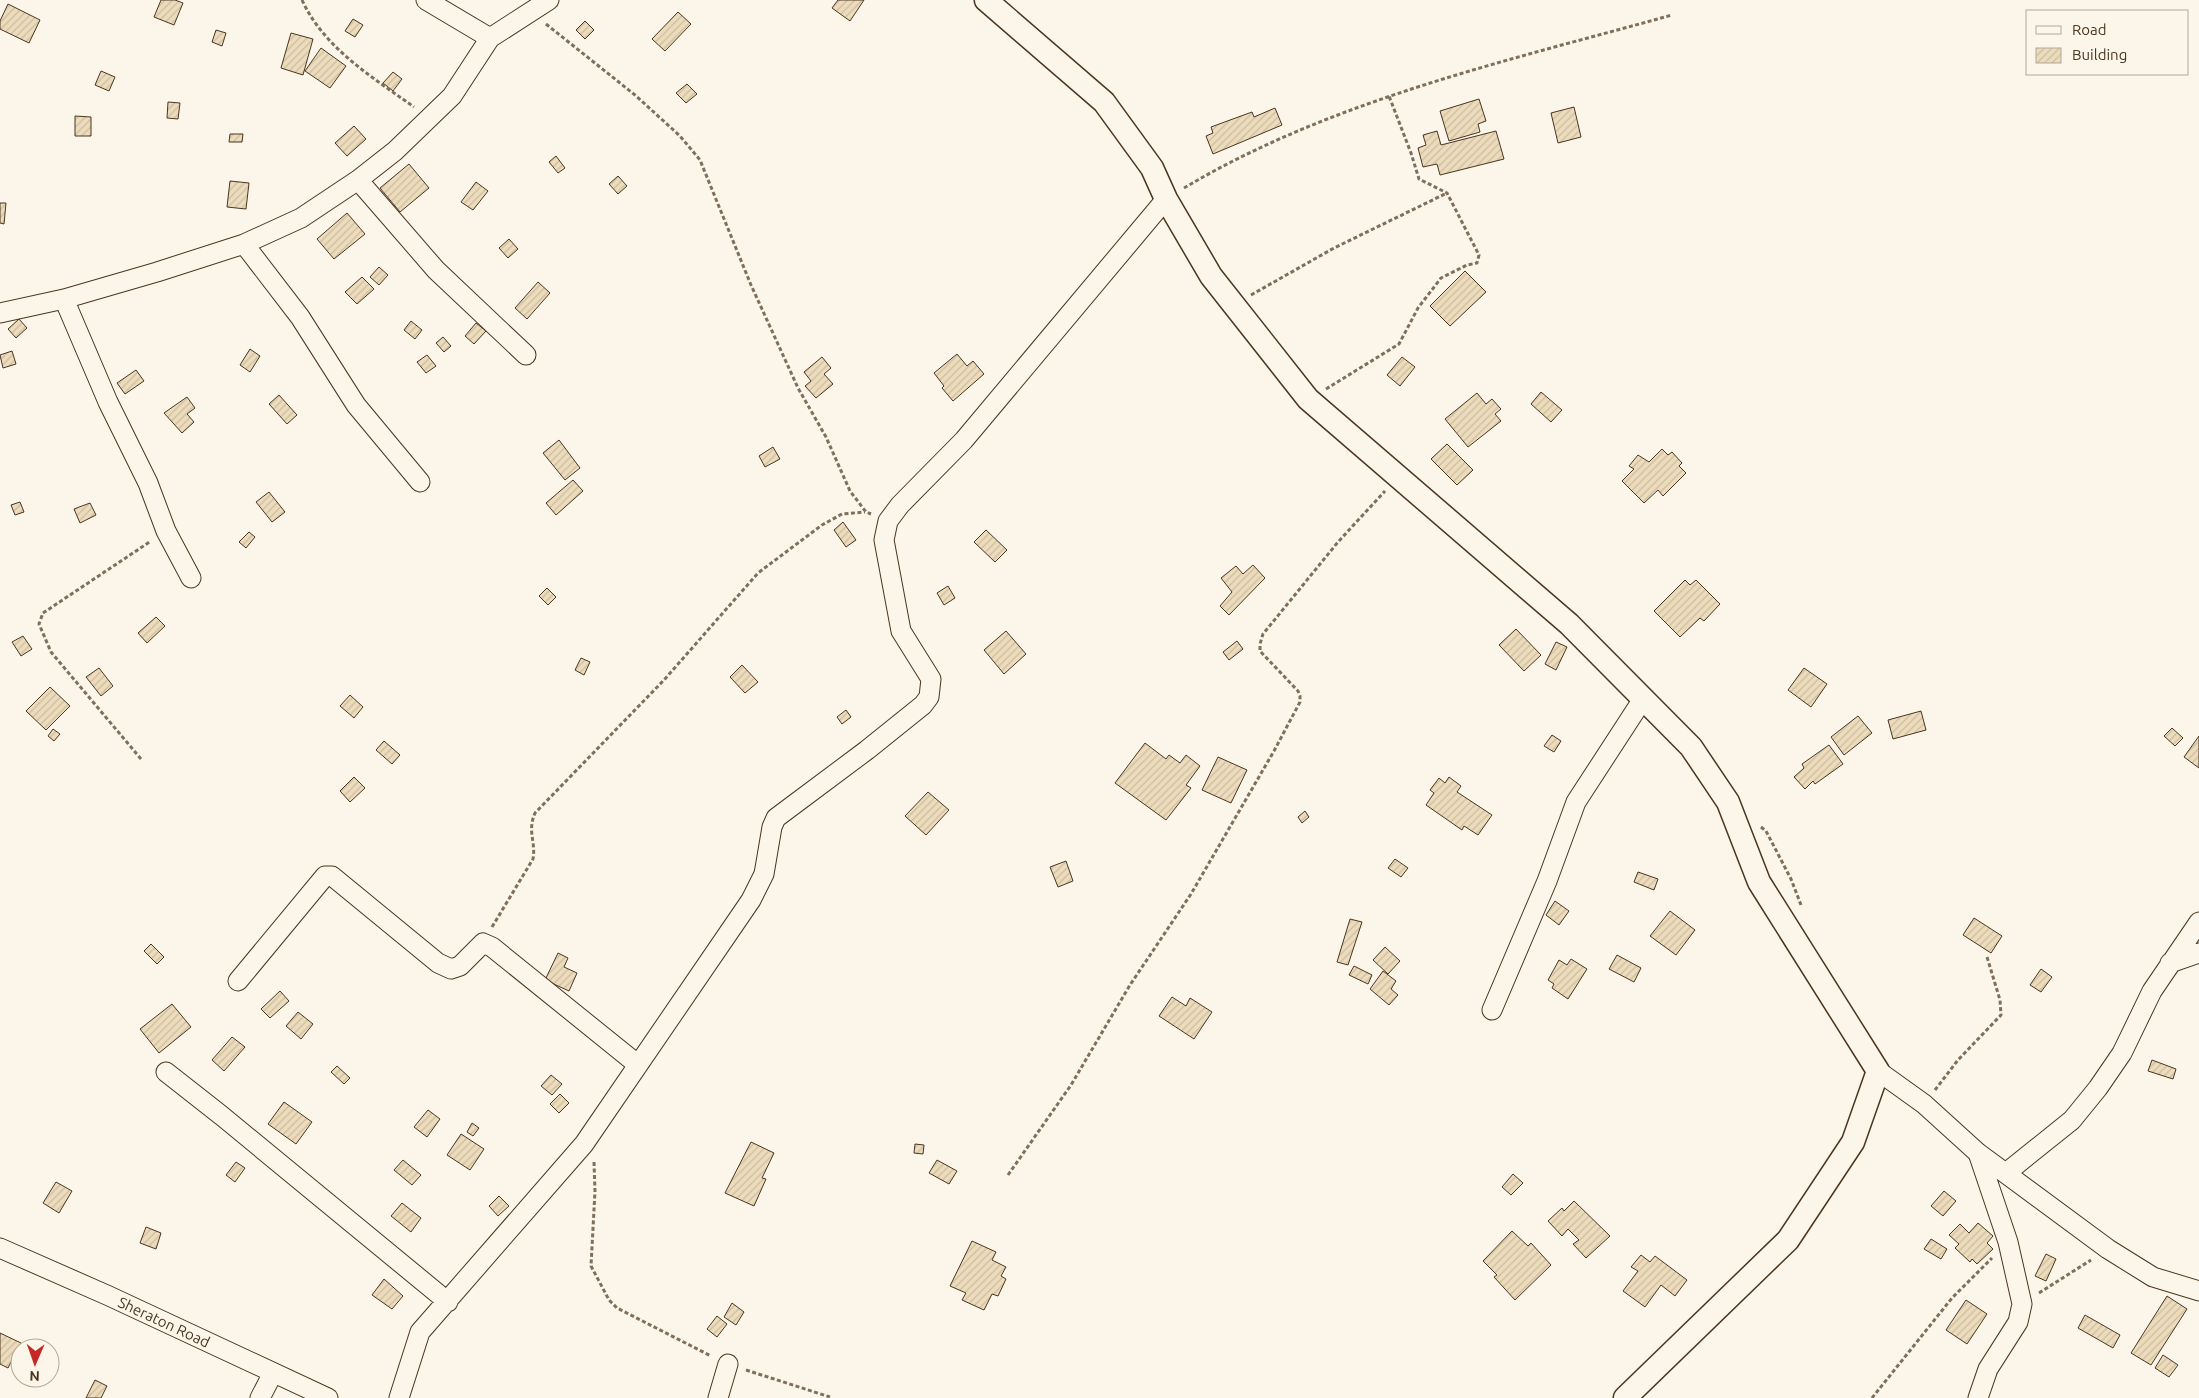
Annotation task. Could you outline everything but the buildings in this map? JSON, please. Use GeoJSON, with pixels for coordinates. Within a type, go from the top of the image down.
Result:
{"type":"FeatureCollection","features":[{"type":"Feature","properties":{"kind":"street"},"geometry":{"type":"LineString","coordinates":[[426,0],[490,38]]}},
{"type":"Feature","properties":{"kind":"street"},"geometry":{"type":"LineString","coordinates":[[0,313],[64,299],[157,272],[244,244],[301,218],[358,180],[395,152],[452,96],[490,38],[549,0]]}},
{"type":"Feature","properties":{"kind":"street"},"geometry":{"type":"LineString","coordinates":[[986,0],[1104,102],[1152,168],[1166,199],[1211,276],[1235,304],[1308,399],[1568,624],[1691,747],[1728,802],[1759,882],[1878,1071],[1924,1104],[1978,1153],[2108,1249],[2153,1277],[2199,1292]]}},
{"type":"Feature","properties":{"kind":"street"},"geometry":{"type":"LineString","coordinates":[[358,180],[436,270],[526,355]]}},
{"type":"Feature","properties":{"kind":"street"},"geometry":{"type":"LineString","coordinates":[[399,1398],[420,1332],[584,1144],[751,900],[764,874],[772,827],[776,818],[868,750],[922,705],[928,697],[931,679],[901,631],[884,540],[888,521],[900,504],[964,440],[1166,199]]}},
{"type":"Feature","properties":{"kind":"street"},"geometry":{"type":"LineString","coordinates":[[244,244],[300,317],[356,405],[420,482]]}},
{"type":"Feature","properties":{"kind":"street"},"geometry":{"type":"LineString","coordinates":[[64,299],[108,402],[148,483],[166,531],[191,578]]}},
{"type":"Feature","properties":{"kind":"street"},"geometry":{"type":"LineString","coordinates":[[1492,1010],[1547,881],[1576,802],[1643,699]]}},
{"type":"Feature","properties":{"kind":"street"},"geometry":{"type":"LineString","coordinates":[[238,981],[325,876],[332,876],[438,963],[451,969],[460,966],[483,943],[492,947],[637,1064]]}},
{"type":"Feature","properties":{"kind":"street"},"geometry":{"type":"LineString","coordinates":[[2006,1173],[2072,1120],[2098,1088],[2122,1053],[2152,991],[2199,922]]}},
{"type":"Feature","properties":{"kind":"street"},"geometry":{"type":"LineString","coordinates":[[2170,963],[2199,954]]}},
{"type":"Feature","properties":{"kind":"street"},"geometry":{"type":"LineString","coordinates":[[1625,1398],[1788,1240],[1853,1142],[1878,1071]]}},
{"type":"Feature","properties":{"kind":"street"},"geometry":{"type":"LineString","coordinates":[[166,1072],[448,1302]]}},
{"type":"Feature","properties":{"kind":"street"},"geometry":{"type":"LineString","coordinates":[[1978,1153],[2008,1242],[2022,1304],[2018,1322],[1988,1369],[1978,1398]]}},
{"type":"Feature","properties":{"kind":"street","name":"Sheraton Road"},"geometry":{"type":"LineString","coordinates":[[0,1248],[110,1296],[328,1398]]}},
{"type":"Feature","properties":{"kind":"street"},"geometry":{"type":"LineString","coordinates":[[718,1398],[728,1364]]}},
{"type":"Feature","properties":{"kind":"street"},"geometry":{"type":"LineString","coordinates":[[260,1398],[272,1373]]}},
{"type":"Feature","properties":{"kind":"path"},"geometry":{"type":"LineString","coordinates":[[302,0],[308,13],[336,47],[358,67],[430,118]]}},
{"type":"Feature","properties":{"kind":"path"},"geometry":{"type":"LineString","coordinates":[[530,11],[635,95],[680,136],[700,160],[751,285],[798,388],[826,437],[850,491],[866,512]]}},
{"type":"Feature","properties":{"kind":"path"},"geometry":{"type":"LineString","coordinates":[[1166,199],[1230,162],[1276,141],[1389,96],[1672,15]]}},
{"type":"Feature","properties":{"kind":"path"},"geometry":{"type":"LineString","coordinates":[[1308,399],[1399,344],[1418,308],[1441,278],[1467,265],[1477,263],[1479,255],[1476,246],[1447,193],[1419,179],[1389,96]]}},
{"type":"Feature","properties":{"kind":"path"},"geometry":{"type":"LineString","coordinates":[[1235,304],[1334,248],[1447,193]]}},
{"type":"Feature","properties":{"kind":"path"},"geometry":{"type":"LineString","coordinates":[[1008,1175],[1071,1085],[1130,985],[1191,894],[1274,751],[1300,702],[1298,691],[1260,651],[1263,634],[1338,542],[1397,477]]}},
{"type":"Feature","properties":{"kind":"path"},"geometry":{"type":"LineString","coordinates":[[483,943],[533,859],[534,848],[530,826],[535,813],[664,680],[758,573],[822,525],[842,514],[866,512],[888,521]]}},
{"type":"Feature","properties":{"kind":"path"},"geometry":{"type":"LineString","coordinates":[[141,759],[51,652],[38,624],[43,613],[166,531]]}},
{"type":"Feature","properties":{"kind":"path"},"geometry":{"type":"LineString","coordinates":[[1924,1104],[1958,1060],[1994,1025],[2001,1015],[2000,1000],[1987,957]]}},
{"type":"Feature","properties":{"kind":"path"},"geometry":{"type":"LineString","coordinates":[[584,1144],[594,1160],[595,1191],[591,1266],[609,1300],[617,1308],[728,1364],[830,1397]]}},
{"type":"Feature","properties":{"kind":"path"},"geometry":{"type":"LineString","coordinates":[[1872,1398],[1952,1298],[2008,1242]]}},
{"type":"Feature","properties":{"kind":"path"},"geometry":{"type":"LineString","coordinates":[[2022,1304],[2108,1249]]}}]}
